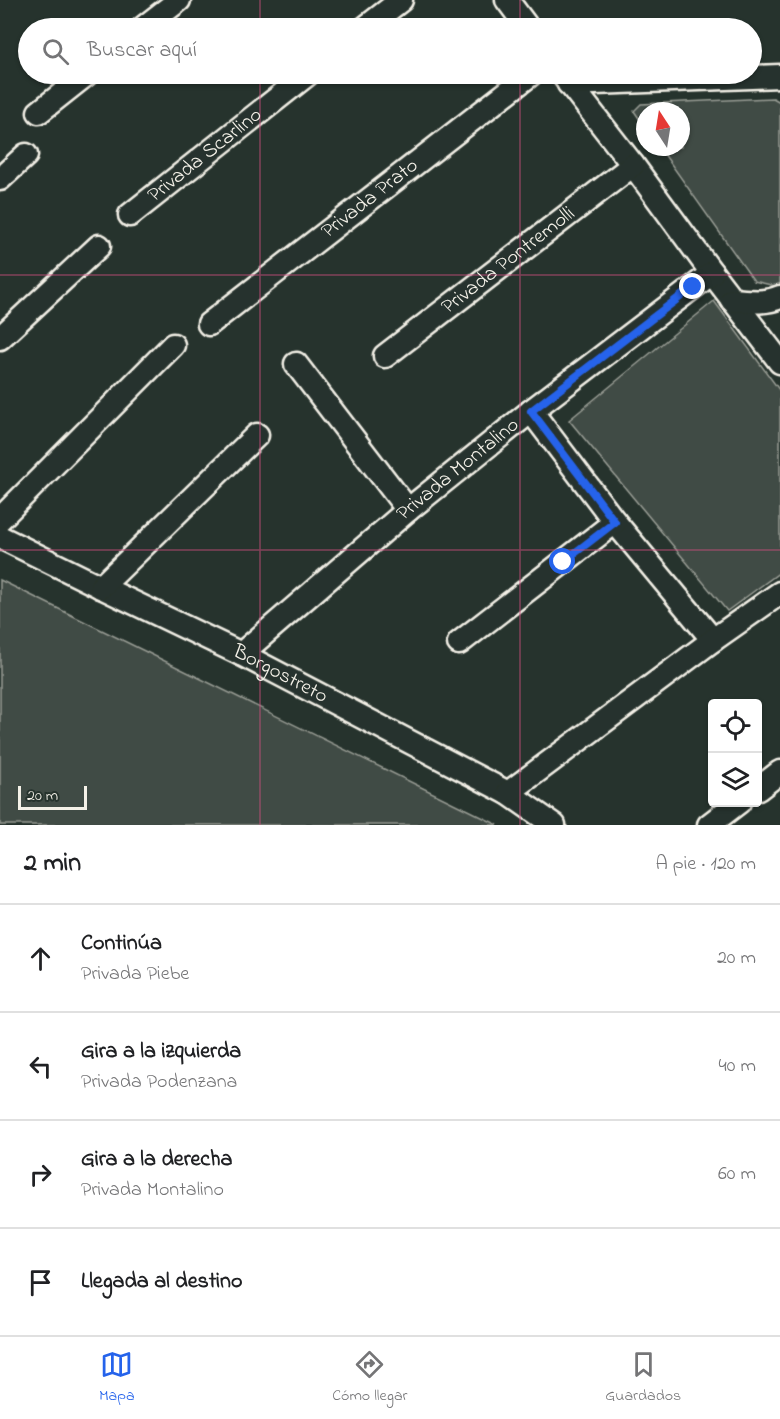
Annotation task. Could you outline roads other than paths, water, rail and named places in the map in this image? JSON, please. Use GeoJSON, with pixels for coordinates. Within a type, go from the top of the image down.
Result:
{"type":"FeatureCollection","features":[{"type":"Feature","properties":{"kind":"street"},"geometry":{"type":"LineString","coordinates":[[156,18],[179,0]]}},
{"type":"Feature","properties":{"kind":"street"},"geometry":{"type":"LineString","coordinates":[[378,18],[401,0]]}},
{"type":"Feature","properties":{"kind":"street"},"geometry":{"type":"LineString","coordinates":[[507,0],[520,18]]}},
{"type":"Feature","properties":{"kind":"street"},"geometry":{"type":"LineString","coordinates":[[762,76],[780,76]]}},
{"type":"Feature","properties":{"kind":"street"},"geometry":{"type":"LineString","coordinates":[[39,112],[74,84]]}},
{"type":"Feature","properties":{"kind":"street","name":"Privada Scarlino"},"geometry":{"type":"LineString","coordinates":[[130,215],[295,84]]}},
{"type":"Feature","properties":{"kind":"street","name":"Privada Prato"},"geometry":{"type":"LineString","coordinates":[[209,324],[518,84]]}},
{"type":"Feature","properties":{"kind":"street"},"geometry":{"type":"LineString","coordinates":[[570,84],[780,362]]}},
{"type":"Feature","properties":{"kind":"street"},"geometry":{"type":"LineString","coordinates":[[0,179],[26,155]]}},
{"type":"Feature","properties":{"kind":"street","name":"Privada Pontremolli"},"geometry":{"type":"LineString","coordinates":[[385,356],[633,165]]}},
{"type":"Feature","properties":{"kind":"street"},"geometry":{"type":"LineString","coordinates":[[0,338],[99,246]]}},
{"type":"Feature","properties":{"kind":"street","name":"Privada Montalino"},"geometry":{"type":"LineString","coordinates":[[241,654],[408,510],[531,411],[712,273]]}},
{"type":"Feature","properties":{"kind":"street"},"geometry":{"type":"LineString","coordinates":[[732,300],[755,302],[775,300],[780,297]]}},
{"type":"Feature","properties":{"kind":"street"},"geometry":{"type":"LineString","coordinates":[[0,519],[173,345]]}},
{"type":"Feature","properties":{"kind":"street"},"geometry":{"type":"LineString","coordinates":[[296,364],[408,510]]}},
{"type":"Feature","properties":{"kind":"street"},"geometry":{"type":"LineString","coordinates":[[531,411],[615,522],[713,640]]}},
{"type":"Feature","properties":{"kind":"street"},"geometry":{"type":"LineString","coordinates":[[100,587],[257,435]]}},
{"type":"Feature","properties":{"kind":"street"},"geometry":{"type":"LineString","coordinates":[[459,643],[615,522]]}},
{"type":"Feature","properties":{"kind":"street","name":"Borgostreto"},"geometry":{"type":"LineString","coordinates":[[0,537],[241,654],[508,793],[554,825]]}},
{"type":"Feature","properties":{"kind":"street"},"geometry":{"type":"LineString","coordinates":[[508,793],[713,640],[780,593]]}},
{"type":"Feature","properties":{"kind":"street"},"geometry":{"type":"LineString","coordinates":[[762,786],[780,772]]}},
{"type":"Feature","properties":{"kind":"street"},"geometry":{"type":"LineString","coordinates":[[709,825],[732,807]]}}]}
